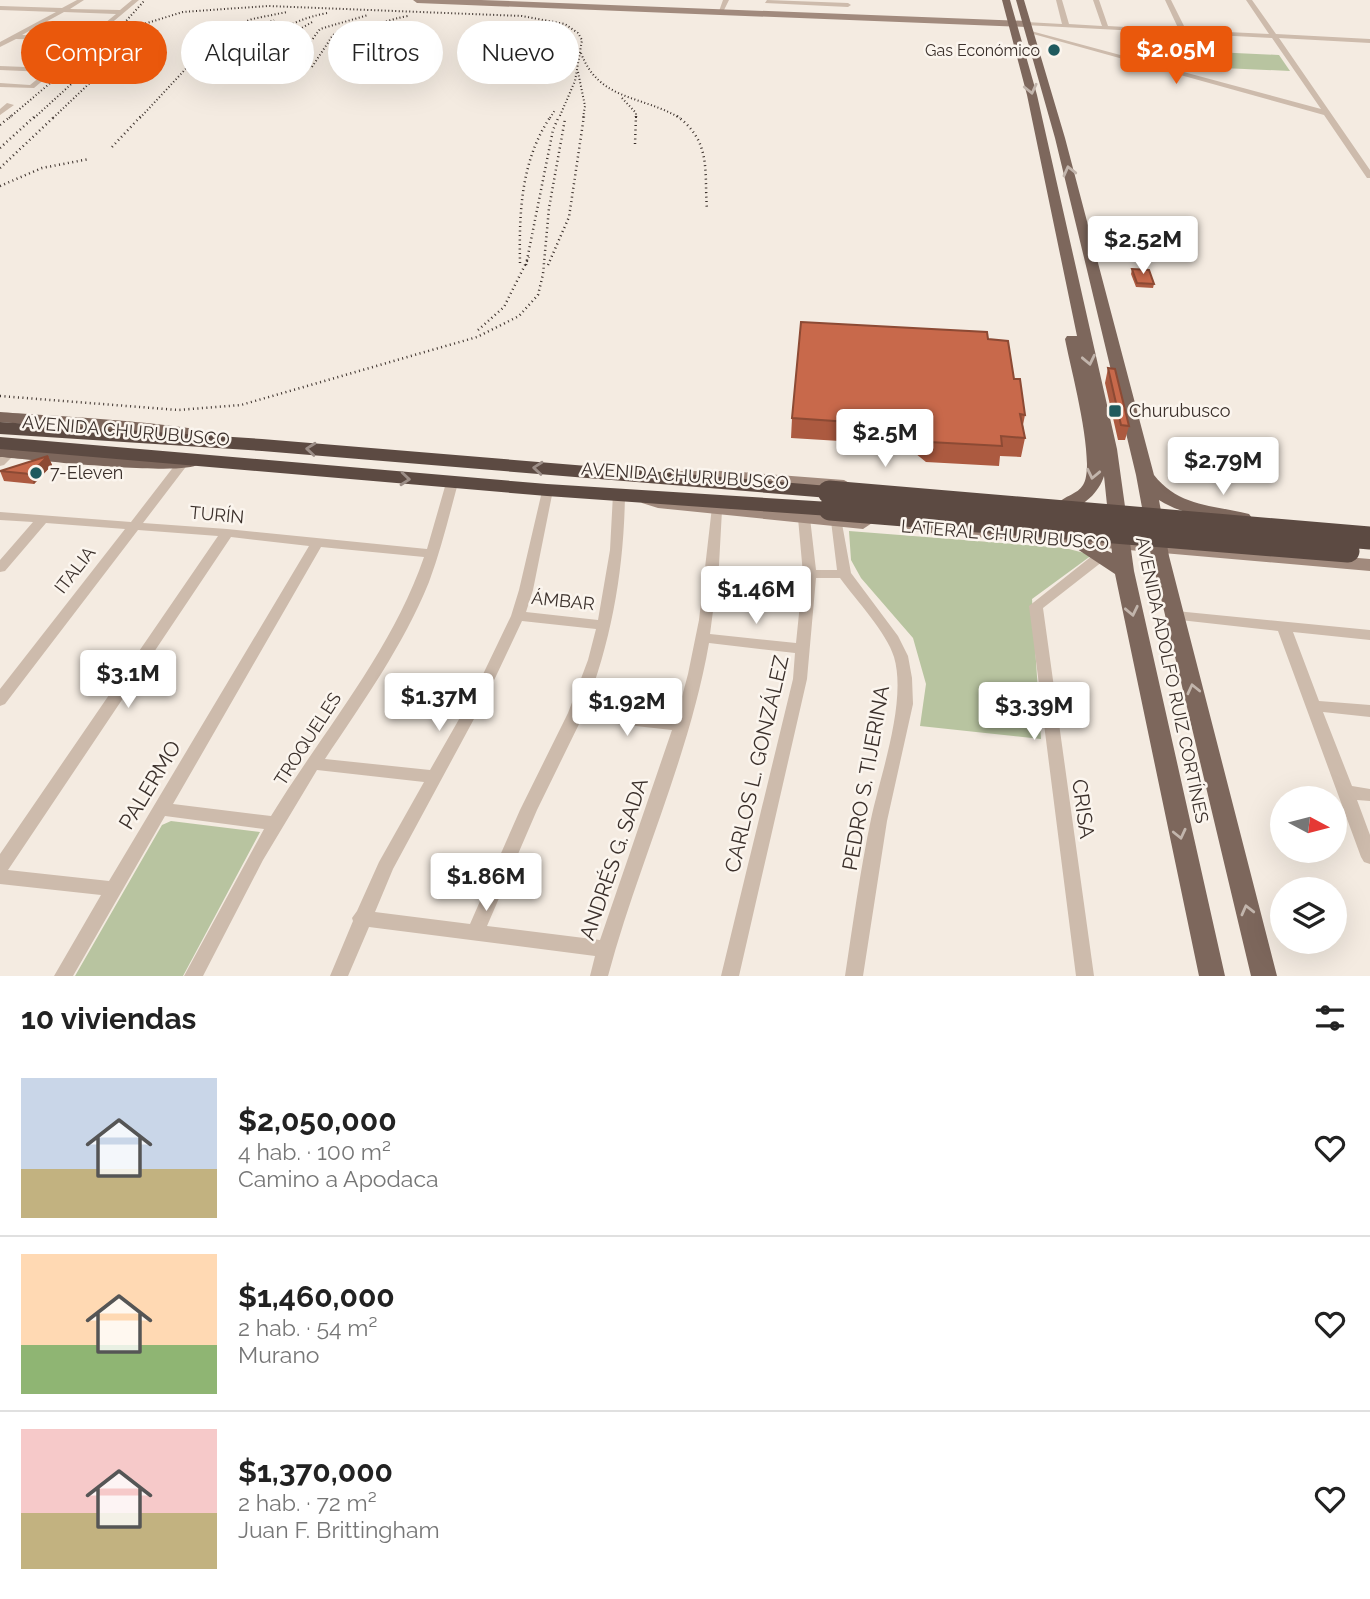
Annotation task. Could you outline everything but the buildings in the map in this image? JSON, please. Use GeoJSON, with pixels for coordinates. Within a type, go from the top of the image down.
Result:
{"type":"FeatureCollection","features":[{"type":"Feature","properties":{"kind":"highway","name":"AVENIDA CHURUBUSCO"},"geometry":{"type":"LineString","coordinates":[[0,428],[262,445],[655,477],[832,507],[1370,552]]}},
{"type":"Feature","properties":{"kind":"highway","name":"AVENIDA CHURUBUSCO"},"geometry":{"type":"LineString","coordinates":[[2,452],[142,453],[249,465],[547,490],[1370,538]]}},
{"type":"Feature","properties":{"kind":"main road"},"geometry":{"type":"LineString","coordinates":[[1006,0],[1023,27]]}},
{"type":"Feature","properties":{"kind":"main road"},"geometry":{"type":"LineString","coordinates":[[1020,0],[1023,27]]}},
{"type":"Feature","properties":{"kind":"main road","name":"AVENIDA ADOLFO RUIZ CORTÍNES"},"geometry":{"type":"LineString","coordinates":[[1023,27],[1032,95],[1109,450],[1115,508],[1111,550],[1124,571],[1212,976]]}},
{"type":"Feature","properties":{"kind":"main road","name":"AVENIDA ADOLFO RUIZ CORTÍNES"},"geometry":{"type":"LineString","coordinates":[[1023,27],[1060,138],[1145,475],[1159,548],[1264,976]]}},
{"type":"Feature","properties":{"kind":"main road"},"geometry":{"type":"LineString","coordinates":[[1066,504],[1090,490],[1096,462],[1065,302],[1068,263]]}},
{"type":"Feature","properties":{"kind":"main road","name":"AVENIDA CHURUBUSCO"},"geometry":{"type":"LineString","coordinates":[[0,418],[161,429],[262,445]]}},
{"type":"Feature","properties":{"kind":"main road","name":"AVENIDA CHURUBUSCO"},"geometry":{"type":"LineString","coordinates":[[2,452],[182,464],[249,465]]}},
{"type":"Feature","properties":{"kind":"main road"},"geometry":{"type":"LineString","coordinates":[[1145,475],[1155,491],[1179,505],[1246,518]]}},
{"type":"Feature","properties":{"kind":"main road"},"geometry":{"type":"LineString","coordinates":[[1074,541],[1111,550]]}},
{"type":"Feature","properties":{"kind":"street"},"geometry":{"type":"LineString","coordinates":[[0,45],[81,0]]}},
{"type":"Feature","properties":{"kind":"street"},"geometry":{"type":"LineString","coordinates":[[111,21],[136,0]]}},
{"type":"Feature","properties":{"kind":"street"},"geometry":{"type":"LineString","coordinates":[[416,0],[603,4],[678,12],[1023,27],[1066,26],[1370,41]]}},
{"type":"Feature","properties":{"kind":"street"},"geometry":{"type":"LineString","coordinates":[[641,10],[647,0]]}},
{"type":"Feature","properties":{"kind":"street"},"geometry":{"type":"LineString","coordinates":[[678,12],[684,0]]}},
{"type":"Feature","properties":{"kind":"street"},"geometry":{"type":"LineString","coordinates":[[720,13],[726,0]]}},
{"type":"Feature","properties":{"kind":"street"},"geometry":{"type":"LineString","coordinates":[[1059,0],[1066,26]]}},
{"type":"Feature","properties":{"kind":"street"},"geometry":{"type":"LineString","coordinates":[[1096,0],[1106,28]]}},
{"type":"Feature","properties":{"kind":"street"},"geometry":{"type":"LineString","coordinates":[[1168,0],[1183,31]]}},
{"type":"Feature","properties":{"kind":"street"},"geometry":{"type":"LineString","coordinates":[[1249,0],[1370,176]]}},
{"type":"Feature","properties":{"kind":"street"},"geometry":{"type":"LineString","coordinates":[[763,15],[767,1],[849,2],[847,18]]}},
{"type":"Feature","properties":{"kind":"street"},"geometry":{"type":"LineString","coordinates":[[0,8],[121,12]]}},
{"type":"Feature","properties":{"kind":"street"},"geometry":{"type":"LineString","coordinates":[[1023,27],[1329,114]]}},
{"type":"Feature","properties":{"kind":"street"},"geometry":{"type":"LineString","coordinates":[[0,36],[21,37]]}},
{"type":"Feature","properties":{"kind":"street"},"geometry":{"type":"LineString","coordinates":[[0,68],[21,69]]}},
{"type":"Feature","properties":{"kind":"street"},"geometry":{"type":"LineString","coordinates":[[0,85],[32,87],[36,84]]}},
{"type":"Feature","properties":{"kind":"street"},"geometry":{"type":"LineString","coordinates":[[1277,99],[1317,98]]}},
{"type":"Feature","properties":{"kind":"street"},"geometry":{"type":"LineString","coordinates":[[0,104],[10,105],[0,113]]}},
{"type":"Feature","properties":{"kind":"street","name":"ITALIA"},"geometry":{"type":"LineString","coordinates":[[0,700],[182,464]]}},
{"type":"Feature","properties":{"kind":"street","name":"LATERAL CHURUBUSCO"},"geometry":{"type":"LineString","coordinates":[[655,477],[728,476],[1370,528]]}},
{"type":"Feature","properties":{"kind":"street","name":"TROQUELES"},"geometry":{"type":"LineString","coordinates":[[193,976],[277,824],[396,635],[421,584],[452,482]]}},
{"type":"Feature","properties":{"kind":"street"},"geometry":{"type":"LineString","coordinates":[[339,976],[361,918],[434,776],[475,705],[518,616],[547,490]]}},
{"type":"Feature","properties":{"kind":"street"},"geometry":{"type":"LineString","coordinates":[[476,931],[547,768],[576,714],[604,625],[615,563],[619,494]]}},
{"type":"Feature","properties":{"kind":"street","name":"LATERAL CHURUBUSCO"},"geometry":{"type":"LineString","coordinates":[[641,496],[658,503],[804,518],[832,507],[1074,541]]}},
{"type":"Feature","properties":{"kind":"street","name":"PEDRO S. TIJERINA"},"geometry":{"type":"LineString","coordinates":[[832,507],[844,574],[891,636],[901,656],[905,678],[905,704],[879,821],[854,976]]}},
{"type":"Feature","properties":{"kind":"street","name":"ANDRÉS G. SADA"},"geometry":{"type":"LineString","coordinates":[[598,976],[682,725],[704,638],[713,575],[716,510]]}},
{"type":"Feature","properties":{"kind":"street"},"geometry":{"type":"LineString","coordinates":[[1196,514],[1207,552]]}},
{"type":"Feature","properties":{"kind":"street","name":"TURÍN"},"geometry":{"type":"LineString","coordinates":[[0,516],[227,533],[430,554]]}},
{"type":"Feature","properties":{"kind":"street","name":"CARLOS L. GONZÁLEZ"},"geometry":{"type":"LineString","coordinates":[[730,976],[800,679],[810,574],[804,518]]}},
{"type":"Feature","properties":{"kind":"street"},"geometry":{"type":"LineString","coordinates":[[1246,518],[1260,556]]}},
{"type":"Feature","properties":{"kind":"street"},"geometry":{"type":"LineString","coordinates":[[0,568],[42,520]]}},
{"type":"Feature","properties":{"kind":"street"},"geometry":{"type":"LineString","coordinates":[[0,868],[227,533]]}},
{"type":"Feature","properties":{"kind":"street","name":"PALERMO"},"geometry":{"type":"LineString","coordinates":[[63,976],[317,543]]}},
{"type":"Feature","properties":{"kind":"street","name":"LATERAL CHURUBUSCO"},"geometry":{"type":"LineString","coordinates":[[1111,550],[1159,548],[1370,565]]}},
{"type":"Feature","properties":{"kind":"street","name":"CRISA"},"geometry":{"type":"LineString","coordinates":[[1085,976],[1035,606],[1111,550]]}},
{"type":"Feature","properties":{"kind":"street"},"geometry":{"type":"LineString","coordinates":[[810,574],[844,574]]}},
{"type":"Feature","properties":{"kind":"street","name":"ÁMBAR"},"geometry":{"type":"LineString","coordinates":[[518,616],[604,625]]}},
{"type":"Feature","properties":{"kind":"street"},"geometry":{"type":"LineString","coordinates":[[1176,616],[1370,635]]}},
{"type":"Feature","properties":{"kind":"street"},"geometry":{"type":"LineString","coordinates":[[1284,626],[1345,786]]}},
{"type":"Feature","properties":{"kind":"street"},"geometry":{"type":"LineString","coordinates":[[704,638],[804,649]]}},
{"type":"Feature","properties":{"kind":"street"},"geometry":{"type":"LineString","coordinates":[[1316,705],[1370,711]]}},
{"type":"Feature","properties":{"kind":"street"},"geometry":{"type":"LineString","coordinates":[[576,714],[682,725]]}},
{"type":"Feature","properties":{"kind":"street"},"geometry":{"type":"LineString","coordinates":[[314,764],[434,776]]}},
{"type":"Feature","properties":{"kind":"street"},"geometry":{"type":"LineString","coordinates":[[1348,792],[1370,795]]}},
{"type":"Feature","properties":{"kind":"street"},"geometry":{"type":"LineString","coordinates":[[1348,795],[1370,857]]}},
{"type":"Feature","properties":{"kind":"street"},"geometry":{"type":"LineString","coordinates":[[160,809],[277,824]]}},
{"type":"Feature","properties":{"kind":"street"},"geometry":{"type":"LineString","coordinates":[[0,877],[112,889]]}},
{"type":"Feature","properties":{"kind":"street"},"geometry":{"type":"LineString","coordinates":[[361,918],[605,950]]}},
{"type":"Feature","properties":{"kind":"green space"},"geometry":{"type":"Polygon","coordinates":[[[1193,51],[1279,55],[1290,71],[1200,67],[1193,51]]]}},
{"type":"Feature","properties":{"kind":"green space"},"geometry":{"type":"Polygon","coordinates":[[[849,531],[1065,548],[1092,555],[1032,599],[1041,739],[920,726],[926,684],[913,638],[861,578],[851,560],[849,531]]]}},
{"type":"Feature","properties":{"kind":"green space"},"geometry":{"type":"Polygon","coordinates":[[[171,821],[260,832],[183,976],[75,976],[162,825],[171,821]]]}},
{"type":"Feature","properties":{"kind":"railway"},"geometry":{"type":"LineString","coordinates":[[126,21],[145,0]]}},
{"type":"Feature","properties":{"kind":"railway"},"geometry":{"type":"LineString","coordinates":[[34,118],[134,27],[183,12],[268,6],[522,16],[565,24],[578,33],[582,40],[575,81],[559,118]]}},
{"type":"Feature","properties":{"kind":"railway"},"geometry":{"type":"LineString","coordinates":[[140,118],[220,32],[252,19],[287,12]]}},
{"type":"Feature","properties":{"kind":"railway"},"geometry":{"type":"LineString","coordinates":[[299,21],[327,13]]}},
{"type":"Feature","properties":{"kind":"railway"},"geometry":{"type":"LineString","coordinates":[[314,37],[320,29],[368,15]]}},
{"type":"Feature","properties":{"kind":"railway"},"geometry":{"type":"LineString","coordinates":[[388,21],[408,16]]}},
{"type":"Feature","properties":{"kind":"railway"},"geometry":{"type":"LineString","coordinates":[[314,64],[328,43]]}},
{"type":"Feature","properties":{"kind":"railway"},"geometry":{"type":"LineString","coordinates":[[581,53],[589,69],[610,89],[678,117]]}},
{"type":"Feature","properties":{"kind":"railway"},"geometry":{"type":"LineString","coordinates":[[579,77],[585,106],[583,118]]}},
{"type":"Feature","properties":{"kind":"railway"},"geometry":{"type":"LineString","coordinates":[[9,118],[49,84]]}},
{"type":"Feature","properties":{"kind":"railway"},"geometry":{"type":"LineString","coordinates":[[53,118],[89,84]]}},
{"type":"Feature","properties":{"kind":"railway"},"geometry":{"type":"LineString","coordinates":[[622,98],[636,116]]}},
{"type":"Feature","properties":{"kind":"railway"},"geometry":{"type":"LineString","coordinates":[[550,118],[555,110]]}},
{"type":"Feature","properties":{"kind":"railway"},"geometry":{"type":"LineString","coordinates":[[0,125],[11,116]]}},
{"type":"Feature","properties":{"kind":"railway"},"geometry":{"type":"LineString","coordinates":[[0,148],[35,116]]}},
{"type":"Feature","properties":{"kind":"railway"},"geometry":{"type":"LineString","coordinates":[[0,168],[55,116]]}},
{"type":"Feature","properties":{"kind":"railway"},"geometry":{"type":"LineString","coordinates":[[112,147],[141,116]]}},
{"type":"Feature","properties":{"kind":"railway"},"geometry":{"type":"LineString","coordinates":[[520,263],[521,206],[528,168],[533,150],[551,116]]}},
{"type":"Feature","properties":{"kind":"railway"},"geometry":{"type":"LineString","coordinates":[[527,262],[553,130],[559,116]]}},
{"type":"Feature","properties":{"kind":"railway"},"geometry":{"type":"LineString","coordinates":[[548,265],[569,217],[584,116]]}},
{"type":"Feature","properties":{"kind":"railway"},"geometry":{"type":"LineString","coordinates":[[635,144],[636,116]]}},
{"type":"Feature","properties":{"kind":"railway"},"geometry":{"type":"LineString","coordinates":[[678,117],[696,136],[701,147],[707,210]]}},
{"type":"Feature","properties":{"kind":"railway"},"geometry":{"type":"LineString","coordinates":[[0,396],[178,410],[241,405],[477,337],[519,316],[538,295],[543,274],[549,208],[565,119]]}},
{"type":"Feature","properties":{"kind":"railway"},"geometry":{"type":"LineString","coordinates":[[0,186],[42,168],[89,159]]}},
{"type":"Feature","properties":{"kind":"railway"},"geometry":{"type":"LineString","coordinates":[[527,262],[529,257]]}},
{"type":"Feature","properties":{"kind":"railway"},"geometry":{"type":"LineString","coordinates":[[478,330],[504,307],[527,262]]}},
{"type":"Feature","properties":{"kind":"place","name":"Gas Económico"},"geometry":{"type":"Point","coordinates":[1054,50]}},
{"type":"Feature","properties":{"kind":"place","name":"Churubusco"},"geometry":{"type":"Point","coordinates":[1115,411]}},
{"type":"Feature","properties":{"kind":"place","name":"7-Eleven"},"geometry":{"type":"Point","coordinates":[36,473]}}]}
